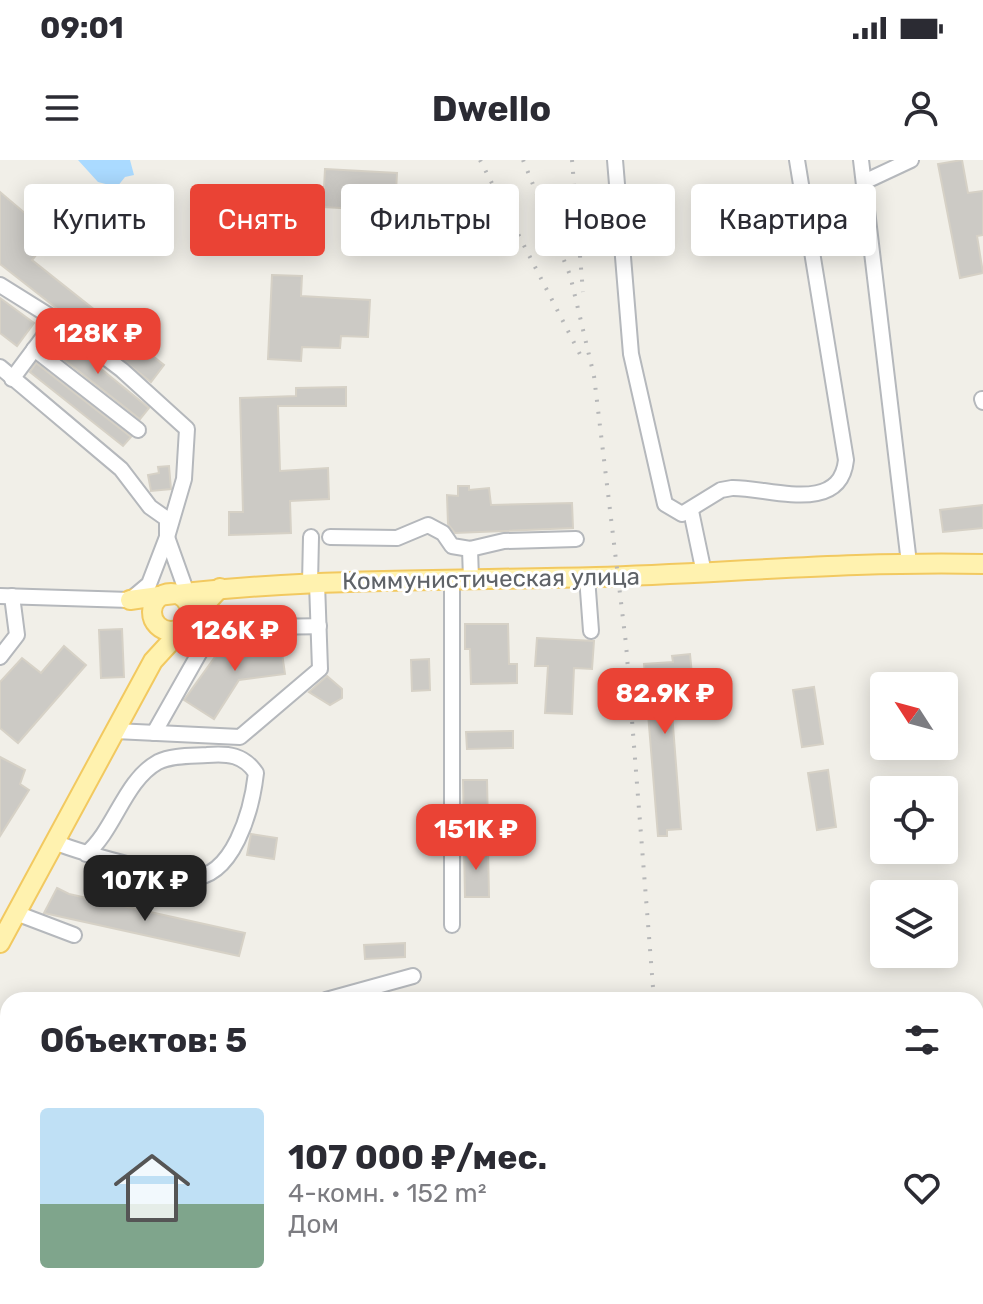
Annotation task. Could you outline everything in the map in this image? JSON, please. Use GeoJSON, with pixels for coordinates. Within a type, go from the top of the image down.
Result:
{"type":"FeatureCollection","features":[{"type":"Feature","properties":{"kind":"main road","name":"Коммунистическая улица"},"geometry":{"type":"LineString","coordinates":[[130,600],[220,588],[314,583],[587,577],[909,563],[983,564]]}},
{"type":"Feature","properties":{"kind":"main road"},"geometry":{"type":"LineString","coordinates":[[0,943],[153,661],[220,588]]}},
{"type":"Feature","properties":{"kind":"main road"},"geometry":{"type":"LineString","coordinates":[[178,594],[189,606],[189,618],[182,628],[169,631],[154,621],[156,601],[178,594]]}},
{"type":"Feature","properties":{"kind":"main road"},"geometry":{"type":"LineString","coordinates":[[130,600],[147,608],[154,621],[158,637],[153,661]]}},
{"type":"Feature","properties":{"kind":"street"},"geometry":{"type":"LineString","coordinates":[[615,160],[634,371],[665,504],[675,513],[691,511],[721,490],[732,488],[819,494],[839,481],[845,471],[846,460],[797,160]]}},
{"type":"Feature","properties":{"kind":"street"},"geometry":{"type":"LineString","coordinates":[[861,160],[909,563]]}},
{"type":"Feature","properties":{"kind":"street"},"geometry":{"type":"LineString","coordinates":[[864,182],[911,160]]}},
{"type":"Feature","properties":{"kind":"street"},"geometry":{"type":"LineString","coordinates":[[0,285],[56,320],[122,370],[187,429],[184,479],[167,537],[149,584],[130,600]]}},
{"type":"Feature","properties":{"kind":"street"},"geometry":{"type":"LineString","coordinates":[[12,379],[56,320]]}},
{"type":"Feature","properties":{"kind":"street"},"geometry":{"type":"LineString","coordinates":[[34,349],[138,430]]}},
{"type":"Feature","properties":{"kind":"street"},"geometry":{"type":"LineString","coordinates":[[0,367],[121,469],[150,507],[167,519],[167,537],[178,594]]}},
{"type":"Feature","properties":{"kind":"street"},"geometry":{"type":"LineString","coordinates":[[691,511],[704,573]]}},
{"type":"Feature","properties":{"kind":"street"},"geometry":{"type":"LineString","coordinates":[[330,537],[397,538],[428,525],[443,533],[452,546],[470,549],[504,541],[576,539]]}},
{"type":"Feature","properties":{"kind":"street"},"geometry":{"type":"LineString","coordinates":[[115,731],[240,737],[320,669],[311,537]]}},
{"type":"Feature","properties":{"kind":"street"},"geometry":{"type":"LineString","coordinates":[[452,925],[462,580],[470,549]]}},
{"type":"Feature","properties":{"kind":"street"},"geometry":{"type":"LineString","coordinates":[[587,577],[591,631]]}},
{"type":"Feature","properties":{"kind":"street"},"geometry":{"type":"LineString","coordinates":[[0,657],[17,635],[6,596]]}},
{"type":"Feature","properties":{"kind":"street","name":"Коммунистическая улица"},"geometry":{"type":"LineString","coordinates":[[6,596],[130,600]]}},
{"type":"Feature","properties":{"kind":"street"},"geometry":{"type":"LineString","coordinates":[[154,733],[201,650],[210,641],[233,630],[319,626]]}},
{"type":"Feature","properties":{"kind":"street"},"geometry":{"type":"LineString","coordinates":[[54,842],[86,854],[190,879],[212,871],[235,850],[256,773],[248,761],[237,755],[182,757],[158,762],[138,781],[103,840],[86,854]]}},
{"type":"Feature","properties":{"kind":"street"},"geometry":{"type":"LineString","coordinates":[[16,913],[74,935]]}},
{"type":"Feature","properties":{"kind":"street"},"geometry":{"type":"LineString","coordinates":[[355,992],[413,976]]}},
{"type":"Feature","properties":{"kind":"water"},"geometry":{"type":"Polygon","coordinates":[[[78,160],[130,160],[134,175],[125,177],[119,184],[98,182],[78,160]]]}},
{"type":"Feature","properties":{"kind":"building"},"geometry":{"type":"Polygon","coordinates":[[[962,160],[968,193],[983,191],[983,235],[977,236],[983,273],[960,278],[938,164],[962,160]]]}},
{"type":"Feature","properties":{"kind":"building"},"geometry":{"type":"Polygon","coordinates":[[[325,169],[397,173],[396,184],[341,184],[341,208],[325,207],[325,169]]]}},
{"type":"Feature","properties":{"kind":"building"},"geometry":{"type":"Polygon","coordinates":[[[0,192],[24,212],[24,256],[35,256],[32,260],[164,365],[151,382],[0,264],[0,192]]]}},
{"type":"Feature","properties":{"kind":"building"},"geometry":{"type":"Polygon","coordinates":[[[272,275],[302,276],[301,296],[370,300],[368,337],[341,336],[340,348],[302,347],[301,361],[268,359],[272,275]]]}},
{"type":"Feature","properties":{"kind":"building"},"geometry":{"type":"Polygon","coordinates":[[[0,298],[34,323],[17,346],[0,333],[0,298]]]}},
{"type":"Feature","properties":{"kind":"building"},"geometry":{"type":"Polygon","coordinates":[[[58,334],[149,408],[140,419],[48,347],[58,334]]]}},
{"type":"Feature","properties":{"kind":"building"},"geometry":{"type":"Polygon","coordinates":[[[36,363],[131,437],[123,446],[30,372],[36,363]]]}},
{"type":"Feature","properties":{"kind":"building"},"geometry":{"type":"Polygon","coordinates":[[[346,387],[346,406],[278,406],[280,471],[328,468],[329,499],[290,501],[291,533],[229,535],[229,512],[243,512],[240,398],[296,396],[296,388],[346,387]]]}},
{"type":"Feature","properties":{"kind":"building"},"geometry":{"type":"Polygon","coordinates":[[[169,466],[171,489],[151,491],[148,475],[159,473],[158,467],[169,466]]]}},
{"type":"Feature","properties":{"kind":"building"},"geometry":{"type":"Polygon","coordinates":[[[458,486],[469,486],[469,490],[489,488],[491,505],[572,503],[573,528],[455,533],[448,524],[447,495],[458,496],[458,486]]]}},
{"type":"Feature","properties":{"kind":"building"},"geometry":{"type":"Polygon","coordinates":[[[983,505],[983,528],[943,532],[940,510],[983,505]]]}},
{"type":"Feature","properties":{"kind":"building"},"geometry":{"type":"Polygon","coordinates":[[[465,624],[508,624],[509,664],[517,664],[517,683],[471,684],[470,649],[465,649],[465,624]]]}},
{"type":"Feature","properties":{"kind":"building"},"geometry":{"type":"Polygon","coordinates":[[[122,629],[124,677],[101,678],[99,630],[122,629]]]}},
{"type":"Feature","properties":{"kind":"building"},"geometry":{"type":"Polygon","coordinates":[[[537,638],[594,641],[592,669],[574,668],[572,714],[545,713],[548,666],[535,666],[537,638]]]}},
{"type":"Feature","properties":{"kind":"building"},"geometry":{"type":"Polygon","coordinates":[[[280,639],[285,674],[239,680],[214,719],[184,700],[220,650],[280,639]]]}},
{"type":"Feature","properties":{"kind":"building"},"geometry":{"type":"Polygon","coordinates":[[[64,646],[86,665],[18,743],[0,728],[0,682],[22,658],[41,673],[64,646]]]}},
{"type":"Feature","properties":{"kind":"building"},"geometry":{"type":"Polygon","coordinates":[[[690,654],[693,685],[670,687],[681,829],[667,830],[667,836],[658,836],[644,664],[673,662],[672,656],[690,654]]]}},
{"type":"Feature","properties":{"kind":"building"},"geometry":{"type":"Polygon","coordinates":[[[429,659],[430,690],[412,691],[411,660],[429,659]]]}},
{"type":"Feature","properties":{"kind":"building"},"geometry":{"type":"Polygon","coordinates":[[[327,676],[342,689],[342,698],[330,705],[309,692],[327,676]]]}},
{"type":"Feature","properties":{"kind":"building"},"geometry":{"type":"Polygon","coordinates":[[[814,687],[823,744],[802,747],[793,690],[814,687]]]}},
{"type":"Feature","properties":{"kind":"building"},"geometry":{"type":"Polygon","coordinates":[[[513,731],[513,748],[467,749],[466,732],[513,731]]]}},
{"type":"Feature","properties":{"kind":"building"},"geometry":{"type":"Polygon","coordinates":[[[0,757],[25,770],[20,784],[29,790],[0,836],[0,757]]]}},
{"type":"Feature","properties":{"kind":"building"},"geometry":{"type":"Polygon","coordinates":[[[828,770],[836,827],[817,830],[808,773],[828,770]]]}},
{"type":"Feature","properties":{"kind":"building"},"geometry":{"type":"Polygon","coordinates":[[[463,780],[487,780],[488,826],[464,827],[463,780]]]}},
{"type":"Feature","properties":{"kind":"building"},"geometry":{"type":"Polygon","coordinates":[[[251,834],[277,838],[274,859],[247,855],[251,834]]]}},
{"type":"Feature","properties":{"kind":"building"},"geometry":{"type":"Polygon","coordinates":[[[464,846],[488,846],[489,897],[465,897],[464,846]]]}},
{"type":"Feature","properties":{"kind":"building"},"geometry":{"type":"Polygon","coordinates":[[[57,888],[69,894],[245,933],[239,956],[44,913],[57,888]]]}},
{"type":"Feature","properties":{"kind":"building"},"geometry":{"type":"Polygon","coordinates":[[[405,943],[405,957],[365,959],[364,945],[405,943]]]}},
{"type":"Feature","properties":{"kind":"railway"},"geometry":{"type":"LineString","coordinates":[[480,160],[584,362]]}},
{"type":"Feature","properties":{"kind":"railway"},"geometry":{"type":"LineString","coordinates":[[523,160],[570,275],[594,376],[626,644],[653,992]]}},
{"type":"Feature","properties":{"kind":"railway"},"geometry":{"type":"LineString","coordinates":[[572,160],[583,292]]}}]}
